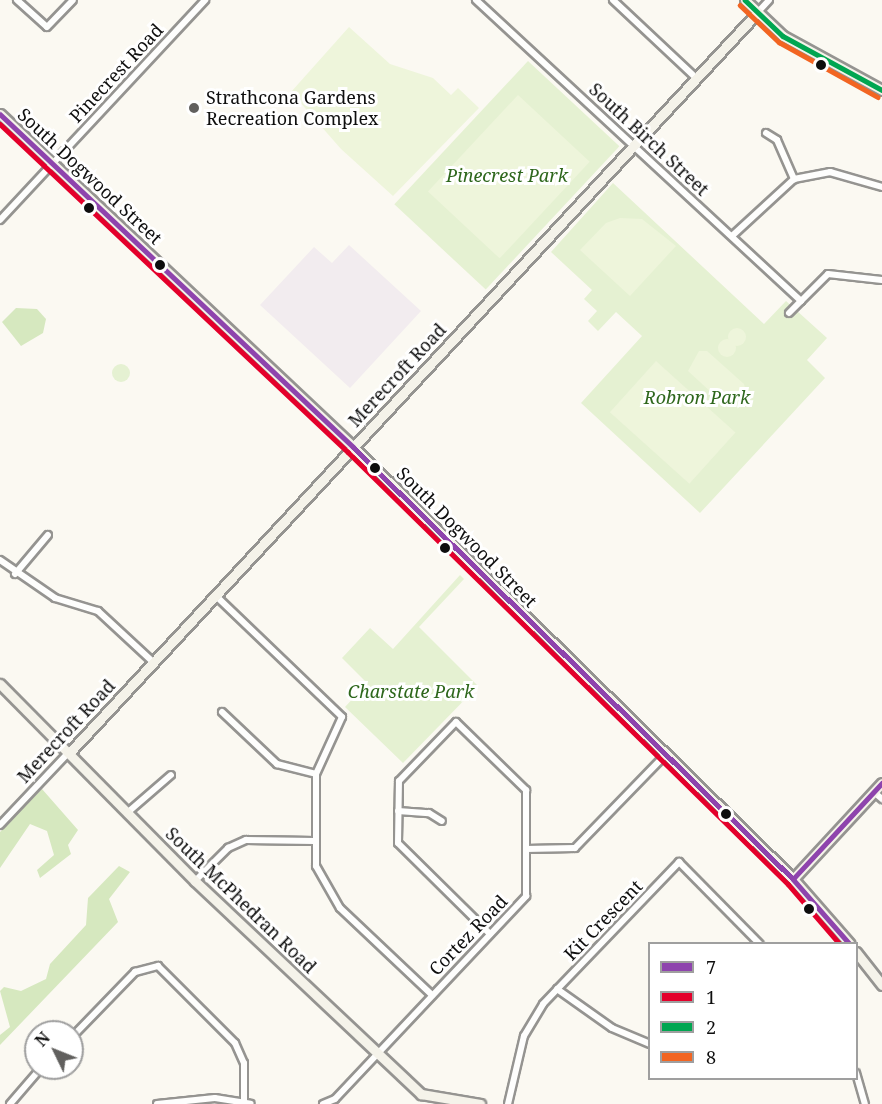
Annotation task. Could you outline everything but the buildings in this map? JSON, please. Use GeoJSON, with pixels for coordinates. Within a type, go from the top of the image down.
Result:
{"type":"FeatureCollection","features":[{"type":"Feature","properties":{"kind":"street"},"geometry":{"type":"LineString","coordinates":[[17,0],[47,27],[73,0]]}},
{"type":"Feature","properties":{"kind":"street","name":"Pinecrest Road"},"geometry":{"type":"LineString","coordinates":[[0,220],[205,0]]}},
{"type":"Feature","properties":{"kind":"street","name":"South Birch Street"},"geometry":{"type":"LineString","coordinates":[[476,0],[801,301]]}},
{"type":"Feature","properties":{"kind":"street"},"geometry":{"type":"LineString","coordinates":[[613,0],[696,78]]}},
{"type":"Feature","properties":{"kind":"street"},"geometry":{"type":"LineString","coordinates":[[745,0],[783,36],[882,90]]}},
{"type":"Feature","properties":{"kind":"street","name":"Merecroft Road"},"geometry":{"type":"LineString","coordinates":[[0,825],[769,0]]}},
{"type":"Feature","properties":{"kind":"street","name":"South Dogwood Street"},"geometry":{"type":"LineString","coordinates":[[0,114],[353,447],[664,756],[793,879],[848,942]]}},
{"type":"Feature","properties":{"kind":"street"},"geometry":{"type":"LineString","coordinates":[[766,133],[777,140],[794,179]]}},
{"type":"Feature","properties":{"kind":"street"},"geometry":{"type":"LineString","coordinates":[[732,237],[794,179],[830,172],[882,187]]}},
{"type":"Feature","properties":{"kind":"street"},"geometry":{"type":"LineString","coordinates":[[789,313],[828,274],[882,280]]}},
{"type":"Feature","properties":{"kind":"street"},"geometry":{"type":"LineString","coordinates":[[15,574],[48,535]]}},
{"type":"Feature","properties":{"kind":"street"},"geometry":{"type":"LineString","coordinates":[[0,560],[15,574],[55,598],[98,611],[153,662]]}},
{"type":"Feature","properties":{"kind":"street"},"geometry":{"type":"LineString","coordinates":[[215,595],[342,717],[316,774],[314,841],[316,866],[340,908],[432,995]]}},
{"type":"Feature","properties":{"kind":"street","name":"South McPhedran Road"},"geometry":{"type":"LineString","coordinates":[[0,684],[70,752],[195,881],[421,1094],[480,1104]]}},
{"type":"Feature","properties":{"kind":"street"},"geometry":{"type":"LineString","coordinates":[[222,712],[277,764],[316,774]]}},
{"type":"Feature","properties":{"kind":"street","name":"Cortez Road"},"geometry":{"type":"LineString","coordinates":[[322,1104],[335,1099],[526,896],[526,790],[456,722],[399,782],[398,811]]}},
{"type":"Feature","properties":{"kind":"street"},"geometry":{"type":"LineString","coordinates":[[526,849],[575,848],[664,756]]}},
{"type":"Feature","properties":{"kind":"street"},"geometry":{"type":"LineString","coordinates":[[127,813],[171,775]]}},
{"type":"Feature","properties":{"kind":"street"},"geometry":{"type":"LineString","coordinates":[[793,879],[882,783]]}},
{"type":"Feature","properties":{"kind":"street"},"geometry":{"type":"LineString","coordinates":[[874,792],[882,799]]}},
{"type":"Feature","properties":{"kind":"street"},"geometry":{"type":"LineString","coordinates":[[442,821],[429,813],[398,811],[398,843],[490,934]]}},
{"type":"Feature","properties":{"kind":"street"},"geometry":{"type":"LineString","coordinates":[[195,881],[228,848],[246,840],[314,841]]}},
{"type":"Feature","properties":{"kind":"street","name":"Kit Crescent"},"geometry":{"type":"LineString","coordinates":[[508,1104],[524,1036],[557,989],[679,862],[758,942]]}},
{"type":"Feature","properties":{"kind":"street"},"geometry":{"type":"LineString","coordinates":[[858,955],[882,986]]}},
{"type":"Feature","properties":{"kind":"street"},"geometry":{"type":"LineString","coordinates":[[84,1025],[135,972],[158,966],[235,1042],[244,1064],[246,1104],[191,1098],[157,1104]]}},
{"type":"Feature","properties":{"kind":"street"},"geometry":{"type":"LineString","coordinates":[[557,989],[612,1028],[648,1043]]}},
{"type":"Feature","properties":{"kind":"street"},"geometry":{"type":"LineString","coordinates":[[858,1079],[866,1104]]}},
{"type":"Feature","properties":{"kind":"street"},"geometry":{"type":"LineString","coordinates":[[10,1104],[31,1080]]}},
{"type":"Feature","properties":{"kind":"shaded area"},"geometry":{"type":"Polygon","coordinates":[[[349,245],[421,311],[350,388],[260,305],[314,247],[332,263],[349,245]]]}},
{"type":"Feature","properties":{"kind":"green space"},"geometry":{"type":"Polygon","coordinates":[[[349,27],[390,64],[433,78],[451,95],[458,88],[479,108],[393,196],[341,149],[291,92],[349,27]]]}},
{"type":"Feature","properties":{"kind":"green space","name":"Pinecrest Park"},"geometry":{"type":"Polygon","coordinates":[[[528,61],[619,146],[486,290],[394,204],[528,61]]]}},
{"type":"Feature","properties":{"kind":"green space"},"geometry":{"type":"Polygon","coordinates":[[[518,95],[590,162],[500,258],[428,192],[518,95]]]}},
{"type":"Feature","properties":{"kind":"green space","name":"Robron Park"},"geometry":{"type":"Polygon","coordinates":[[[613,183],[764,324],[786,301],[827,338],[807,360],[825,378],[700,513],[581,403],[642,336],[616,312],[598,331],[588,321],[597,311],[584,299],[592,290],[551,252],[613,183]]]}},
{"type":"Feature","properties":{"kind":"green space"},"geometry":{"type":"Polygon","coordinates":[[[620,218],[642,219],[676,246],[630,296],[580,250],[606,223],[620,218]]]}},
{"type":"Feature","properties":{"kind":"green space"},"geometry":{"type":"Polygon","coordinates":[[[16,308],[37,309],[46,319],[43,333],[21,346],[2,322],[16,308]]]}},
{"type":"Feature","properties":{"kind":"green space"},"geometry":{"type":"Polygon","coordinates":[[[733,328],[741,328],[746,333],[744,344],[733,346],[728,341],[728,333],[733,328]]]}},
{"type":"Feature","properties":{"kind":"green space"},"geometry":{"type":"Polygon","coordinates":[[[723,339],[731,339],[736,344],[734,355],[723,357],[718,352],[718,344],[723,339]]]}},
{"type":"Feature","properties":{"kind":"green space"},"geometry":{"type":"Polygon","coordinates":[[[699,351],[707,351],[744,384],[746,392],[735,404],[725,405],[688,371],[699,351]]]}},
{"type":"Feature","properties":{"kind":"green space"},"geometry":{"type":"Polygon","coordinates":[[[656,361],[736,433],[689,484],[610,412],[656,361]]]}},
{"type":"Feature","properties":{"kind":"green space"},"geometry":{"type":"Polygon","coordinates":[[[117,364],[125,364],[130,369],[128,380],[117,382],[112,377],[112,369],[117,364]]]}},
{"type":"Feature","properties":{"kind":"green space","name":"Charstate Park"},"geometry":{"type":"Polygon","coordinates":[[[460,575],[464,579],[419,627],[478,686],[403,763],[345,707],[367,683],[342,658],[370,628],[393,649],[460,575]]]}},
{"type":"Feature","properties":{"kind":"green space"},"geometry":{"type":"Polygon","coordinates":[[[42,789],[78,830],[68,845],[71,854],[40,878],[37,870],[54,855],[47,831],[30,824],[0,868],[0,832],[42,789]]]}},
{"type":"Feature","properties":{"kind":"green space"},"geometry":{"type":"Polygon","coordinates":[[[119,866],[130,872],[109,899],[118,922],[0,1045],[0,1035],[10,1027],[0,991],[4,987],[21,991],[46,979],[50,964],[86,925],[88,898],[119,866]]]}},
{"type":"Feature","properties":{"kind":"transit line","name":"2"},"geometry":{"type":"LineString","coordinates":[[745,0],[783,36],[882,90]]}},
{"type":"Feature","properties":{"kind":"transit line","name":"8"},"geometry":{"type":"LineString","coordinates":[[740,5],[779,42],[878,97]]}},
{"type":"Feature","properties":{"kind":"transit line","name":"7"},"geometry":{"type":"LineString","coordinates":[[0,114],[353,447],[793,879],[848,942]]}},
{"type":"Feature","properties":{"kind":"transit line","name":"1"},"geometry":{"type":"LineString","coordinates":[[0,124],[348,452],[788,884],[838,942]]}},
{"type":"Feature","properties":{"kind":"transit line","name":"7"},"geometry":{"type":"LineString","coordinates":[[793,879],[882,783]]}},
{"type":"Feature","properties":{"kind":"place","name":"Strathcona Gardens Recreation Complex"},"geometry":{"type":"Point","coordinates":[194,108]}}]}
